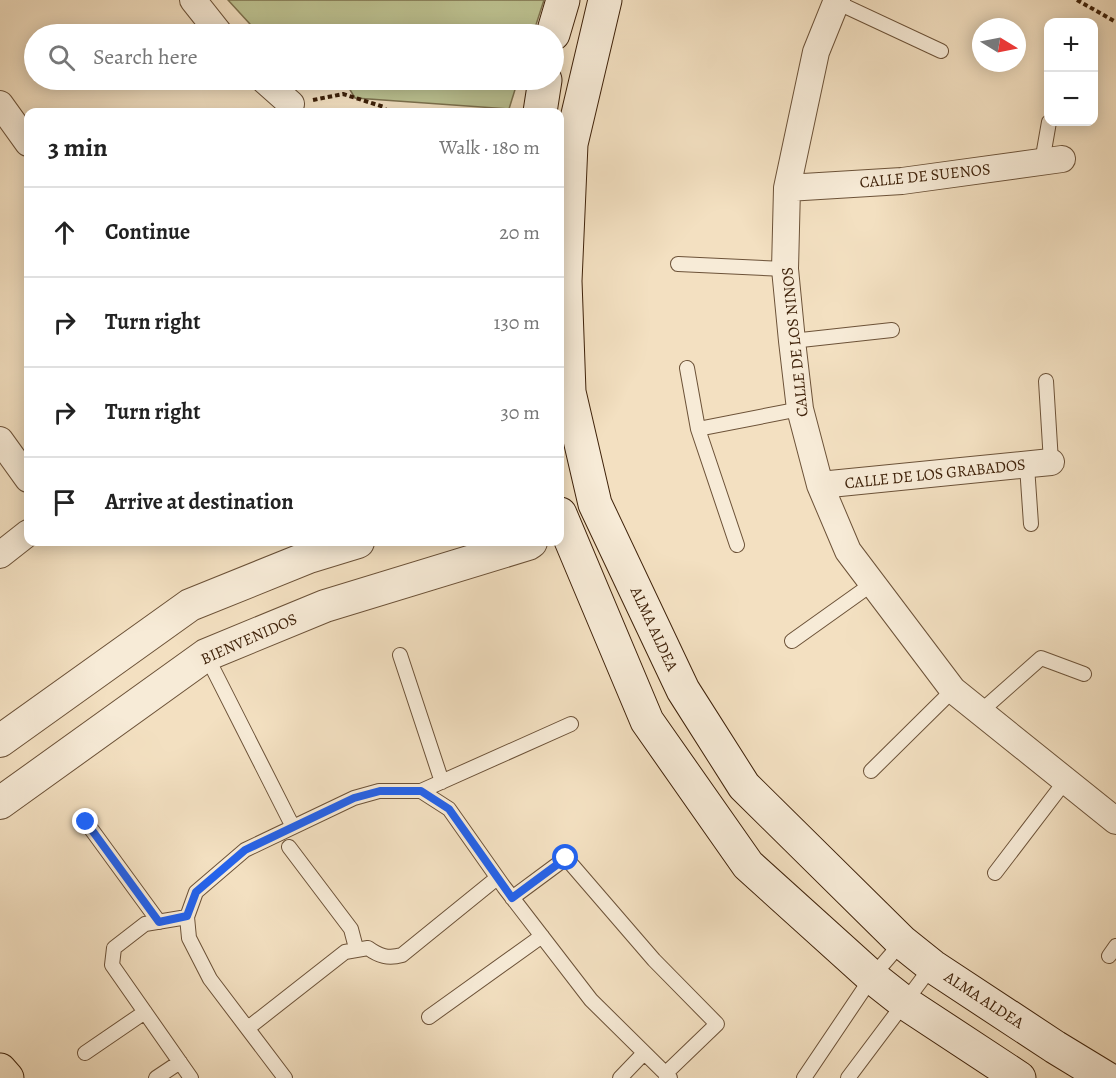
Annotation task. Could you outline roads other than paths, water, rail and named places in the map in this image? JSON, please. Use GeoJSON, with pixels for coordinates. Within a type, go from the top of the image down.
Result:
{"type":"FeatureCollection","features":[{"type":"Feature","properties":{"kind":"main road"},"geometry":{"type":"LineString","coordinates":[[556,24],[563,0]]}},
{"type":"Feature","properties":{"kind":"main road","name":"ALMA ALDEA"},"geometry":{"type":"LineString","coordinates":[[604,0],[565,143],[565,281],[569,392],[595,504],[682,690],[744,786],[902,942],[932,966],[1106,1078]]}},
{"type":"Feature","properties":{"kind":"main road"},"geometry":{"type":"LineString","coordinates":[[541,108],[543,90]]}},
{"type":"Feature","properties":{"kind":"main road"},"geometry":{"type":"LineString","coordinates":[[564,524],[647,721],[748,865],[872,977],[905,1003],[1019,1078]]}},
{"type":"Feature","properties":{"kind":"main road"},"geometry":{"type":"LineString","coordinates":[[0,1070],[7,1078]]}},
{"type":"Feature","properties":{"kind":"street"},"geometry":{"type":"LineString","coordinates":[[193,0],[212,24]]}},
{"type":"Feature","properties":{"kind":"street","name":"CALLE DE LOS NINOS"},"geometry":{"type":"LineString","coordinates":[[836,1],[816,52],[787,188],[785,269],[792,341],[800,409],[820,485],[848,552],[953,690],[1116,821]]}},
{"type":"Feature","properties":{"kind":"street"},"geometry":{"type":"LineString","coordinates":[[275,90],[291,104]]}},
{"type":"Feature","properties":{"kind":"street"},"geometry":{"type":"LineString","coordinates":[[0,104],[24,137]]}},
{"type":"Feature","properties":{"kind":"street","name":"CALLE DE SUENOS"},"geometry":{"type":"LineString","coordinates":[[787,188],[902,181],[1052,160]]}},
{"type":"Feature","properties":{"kind":"street"},"geometry":{"type":"LineString","coordinates":[[0,440],[24,473]]}},
{"type":"Feature","properties":{"kind":"street","name":"CALLE DE LOS GRABADOS"},"geometry":{"type":"LineString","coordinates":[[820,485],[1039,464]]}},
{"type":"Feature","properties":{"kind":"street"},"geometry":{"type":"LineString","coordinates":[[564,513],[595,504]]}},
{"type":"Feature","properties":{"kind":"street"},"geometry":{"type":"LineString","coordinates":[[0,555],[24,536]]}},
{"type":"Feature","properties":{"kind":"street"},"geometry":{"type":"LineString","coordinates":[[0,741],[190,605],[309,556],[344,546]]}},
{"type":"Feature","properties":{"kind":"street","name":"BIENVENIDOS"},"geometry":{"type":"LineString","coordinates":[[0,803],[206,655],[325,606],[521,546]]}},
{"type":"Feature","properties":{"kind":"lane"},"geometry":{"type":"LineString","coordinates":[[836,1],[941,51]]}},
{"type":"Feature","properties":{"kind":"lane"},"geometry":{"type":"LineString","coordinates":[[1049,126],[1052,160]]}},
{"type":"Feature","properties":{"kind":"lane"},"geometry":{"type":"LineString","coordinates":[[678,264],[785,269]]}},
{"type":"Feature","properties":{"kind":"lane"},"geometry":{"type":"LineString","coordinates":[[792,341],[892,330]]}},
{"type":"Feature","properties":{"kind":"lane"},"geometry":{"type":"LineString","coordinates":[[687,368],[698,429],[737,545]]}},
{"type":"Feature","properties":{"kind":"lane"},"geometry":{"type":"LineString","coordinates":[[1031,524],[1046,381]]}},
{"type":"Feature","properties":{"kind":"lane"},"geometry":{"type":"LineString","coordinates":[[698,429],[800,409]]}},
{"type":"Feature","properties":{"kind":"lane"},"geometry":{"type":"LineString","coordinates":[[792,641],[872,584]]}},
{"type":"Feature","properties":{"kind":"lane"},"geometry":{"type":"LineString","coordinates":[[206,655],[293,827]]}},
{"type":"Feature","properties":{"kind":"lane"},"geometry":{"type":"LineString","coordinates":[[400,655],[442,782]]}},
{"type":"Feature","properties":{"kind":"lane"},"geometry":{"type":"LineString","coordinates":[[980,712],[1041,658],[1084,674]]}},
{"type":"Feature","properties":{"kind":"lane"},"geometry":{"type":"LineString","coordinates":[[871,771],[953,690]]}},
{"type":"Feature","properties":{"kind":"lane"},"geometry":{"type":"LineString","coordinates":[[279,1076],[248,1028],[210,979],[189,938],[187,916],[196,892],[245,850],[354,798],[380,791],[421,791],[571,724]]}},
{"type":"Feature","properties":{"kind":"lane"},"geometry":{"type":"LineString","coordinates":[[995,873],[1066,780]]}},
{"type":"Feature","properties":{"kind":"lane"},"geometry":{"type":"LineString","coordinates":[[421,791],[449,809],[497,878],[512,898],[591,1000],[667,1076],[717,1024],[654,960],[566,858],[512,898]]}},
{"type":"Feature","properties":{"kind":"lane"},"geometry":{"type":"LineString","coordinates":[[86,822],[159,922]]}},
{"type":"Feature","properties":{"kind":"lane"},"geometry":{"type":"LineString","coordinates":[[289,847],[351,929],[356,948]]}},
{"type":"Feature","properties":{"kind":"lane"},"geometry":{"type":"LineString","coordinates":[[248,1028],[345,951],[368,948],[379,956],[402,955],[497,878]]}},
{"type":"Feature","properties":{"kind":"lane"},"geometry":{"type":"LineString","coordinates":[[187,916],[145,924],[114,948],[112,965],[191,1078]]}},
{"type":"Feature","properties":{"kind":"lane"},"geometry":{"type":"LineString","coordinates":[[429,1017],[542,936]]}},
{"type":"Feature","properties":{"kind":"lane"},"geometry":{"type":"LineString","coordinates":[[804,1078],[872,977],[902,942]]}},
{"type":"Feature","properties":{"kind":"lane"},"geometry":{"type":"LineString","coordinates":[[848,1078],[932,966]]}},
{"type":"Feature","properties":{"kind":"lane"},"geometry":{"type":"LineString","coordinates":[[85,1053],[145,1012]]}},
{"type":"Feature","properties":{"kind":"lane"},"geometry":{"type":"LineString","coordinates":[[620,1078],[644,1053]]}},
{"type":"Feature","properties":{"kind":"lane"},"geometry":{"type":"LineString","coordinates":[[156,1078],[180,1062]]}}]}
